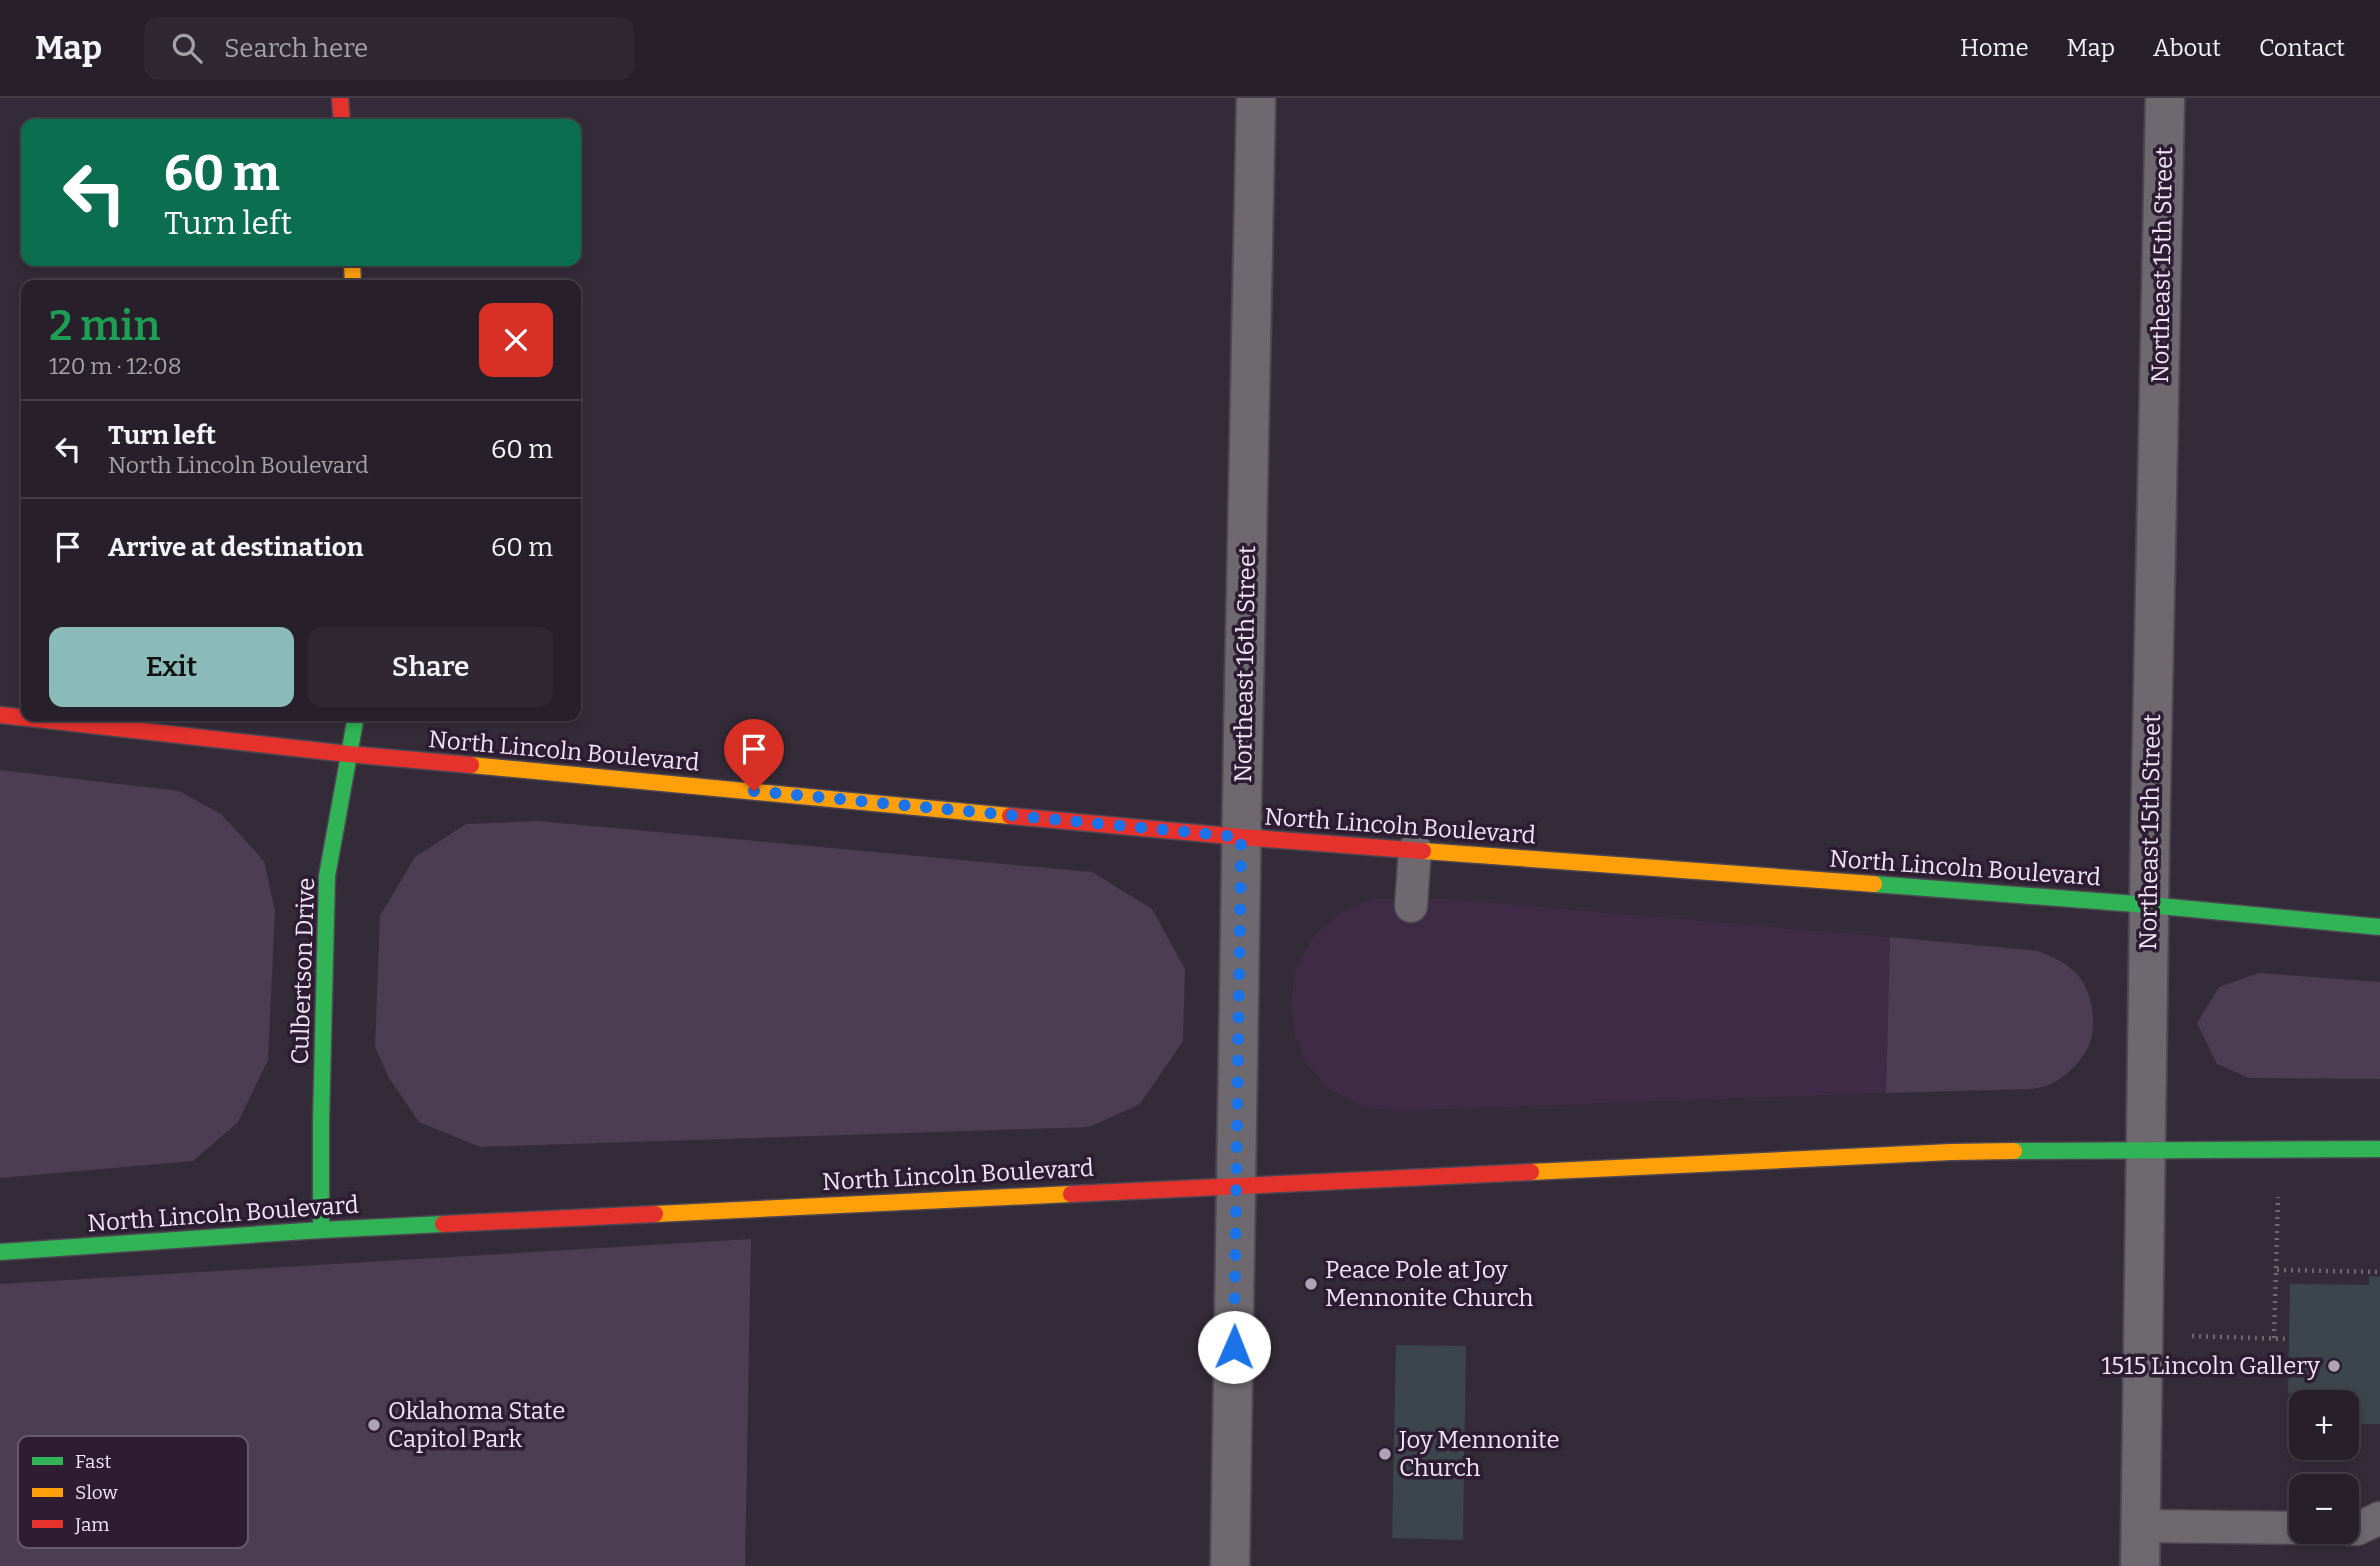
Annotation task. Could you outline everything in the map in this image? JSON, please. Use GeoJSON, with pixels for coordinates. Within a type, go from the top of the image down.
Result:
{"type":"FeatureCollection","features":[{"type":"Feature","properties":{"kind":"main road"},"geometry":{"type":"LineString","coordinates":[[340,98],[342,119]]}},
{"type":"Feature","properties":{"kind":"main road","name":"North Lincoln Boulevard"},"geometry":{"type":"LineString","coordinates":[[0,715],[21,717]]}},
{"type":"Feature","properties":{"kind":"main road","name":"North Lincoln Boulevard"},"geometry":{"type":"LineString","coordinates":[[54,721],[348,754],[1241,837],[2149,905],[2380,927]]}},
{"type":"Feature","properties":{"kind":"main road","name":"Culbertson Drive"},"geometry":{"type":"LineString","coordinates":[[321,1230],[327,876],[355,721]]}},
{"type":"Feature","properties":{"kind":"main road","name":"North Lincoln Boulevard"},"geometry":{"type":"LineString","coordinates":[[0,1252],[321,1230],[1938,1152],[2380,1149]]}},
{"type":"Feature","properties":{"kind":"street","name":"Northeast 16th Street"},"geometry":{"type":"LineString","coordinates":[[1230,1566],[1256,98]]}},
{"type":"Feature","properties":{"kind":"street","name":"Northeast 15th Street"},"geometry":{"type":"LineString","coordinates":[[2140,1566],[2149,905],[2165,98]]}},
{"type":"Feature","properties":{"kind":"lane"},"geometry":{"type":"LineString","coordinates":[[1411,906],[1415,849]]}},
{"type":"Feature","properties":{"kind":"lane"},"geometry":{"type":"LineString","coordinates":[[2359,1528],[2380,1518]]}},
{"type":"Feature","properties":{"kind":"lane"},"geometry":{"type":"LineString","coordinates":[[2140,1526],[2289,1528]]}},
{"type":"Feature","properties":{"kind":"path"},"geometry":{"type":"LineString","coordinates":[[2274,1338],[2278,1186]]}},
{"type":"Feature","properties":{"kind":"path"},"geometry":{"type":"LineString","coordinates":[[2277,1270],[2380,1272]]}},
{"type":"Feature","properties":{"kind":"path"},"geometry":{"type":"LineString","coordinates":[[2188,1336],[2289,1339]]}},
{"type":"Feature","properties":{"kind":"shaded area"},"geometry":{"type":"Polygon","coordinates":[[[0,770],[179,791],[221,814],[264,861],[275,911],[268,1060],[238,1122],[193,1161],[0,1178],[0,770]]]}},
{"type":"Feature","properties":{"kind":"shaded area"},"geometry":{"type":"Polygon","coordinates":[[[538,821],[1092,872],[1152,909],[1185,969],[1183,1041],[1140,1104],[1089,1127],[480,1147],[419,1122],[389,1078],[375,1047],[380,916],[415,857],[466,824],[538,821]]]}},
{"type":"Feature","properties":{"kind":"shaded area"},"geometry":{"type":"Polygon","coordinates":[[[1374,899],[1447,899],[1890,937],[1886,1093],[1393,1111],[1361,1106],[1328,1088],[1305,1062],[1294,1032],[1291,1000],[1296,969],[1313,937],[1341,912],[1374,899]]]}},
{"type":"Feature","properties":{"kind":"shaded area"},"geometry":{"type":"Polygon","coordinates":[[[1890,937],[2038,951],[2063,963],[2082,980],[2090,997],[2093,1027],[2086,1051],[2062,1077],[2041,1087],[1886,1093],[1890,937]]]}},
{"type":"Feature","properties":{"kind":"shaded area"},"geometry":{"type":"Polygon","coordinates":[[[2259,973],[2380,982],[2380,1079],[2249,1078],[2217,1064],[2197,1023],[2219,987],[2259,973]]]}},
{"type":"Feature","properties":{"kind":"shaded area","name":"Oklahoma State Capitol Park"},"geometry":{"type":"Polygon","coordinates":[[[751,1239],[745,1566],[0,1566],[0,1284],[751,1239]]]}},
{"type":"Feature","properties":{"kind":"building","name":"1515 Lincoln Gallery"},"geometry":{"type":"Polygon","coordinates":[[[2369,1276],[2380,1277],[2380,1424],[2359,1424],[2359,1390],[2289,1390],[2288,1393],[2290,1284],[2369,1285],[2369,1276]]]}},
{"type":"Feature","properties":{"kind":"building"},"geometry":{"type":"Polygon","coordinates":[[[1396,1345],[1466,1346],[1463,1540],[1392,1538],[1396,1345]]]}},
{"type":"Feature","properties":{"kind":"traffic: fast"},"geometry":{"type":"LineString","coordinates":[[321,1230],[327,876],[355,721]]}},
{"type":"Feature","properties":{"kind":"traffic: fast"},"geometry":{"type":"LineString","coordinates":[[1874,884],[2149,905],[2380,927]]}},
{"type":"Feature","properties":{"kind":"traffic: fast"},"geometry":{"type":"LineString","coordinates":[[2014,1151],[2380,1149]]}},
{"type":"Feature","properties":{"kind":"traffic: fast"},"geometry":{"type":"LineString","coordinates":[[0,1252],[443,1224]]}},
{"type":"Feature","properties":{"kind":"traffic: slow"},"geometry":{"type":"LineString","coordinates":[[352,266],[353,280]]}},
{"type":"Feature","properties":{"kind":"traffic: slow"},"geometry":{"type":"LineString","coordinates":[[471,765],[1010,816]]}},
{"type":"Feature","properties":{"kind":"traffic: slow"},"geometry":{"type":"LineString","coordinates":[[1423,851],[1874,884]]}},
{"type":"Feature","properties":{"kind":"traffic: slow"},"geometry":{"type":"LineString","coordinates":[[1531,1172],[2014,1151]]}},
{"type":"Feature","properties":{"kind":"traffic: slow"},"geometry":{"type":"LineString","coordinates":[[655,1214],[1071,1194]]}},
{"type":"Feature","properties":{"kind":"traffic: jam"},"geometry":{"type":"LineString","coordinates":[[340,98],[342,119]]}},
{"type":"Feature","properties":{"kind":"traffic: jam"},"geometry":{"type":"LineString","coordinates":[[0,715],[21,717]]}},
{"type":"Feature","properties":{"kind":"traffic: jam"},"geometry":{"type":"LineString","coordinates":[[54,721],[471,765]]}},
{"type":"Feature","properties":{"kind":"traffic: jam"},"geometry":{"type":"LineString","coordinates":[[1010,816],[1423,851]]}},
{"type":"Feature","properties":{"kind":"traffic: jam"},"geometry":{"type":"LineString","coordinates":[[1071,1194],[1531,1172]]}},
{"type":"Feature","properties":{"kind":"traffic: jam"},"geometry":{"type":"LineString","coordinates":[[443,1224],[655,1214]]}},
{"type":"Feature","properties":{"kind":"place","name":"Peace Pole at Joy Mennonite Church"},"geometry":{"type":"Point","coordinates":[1311,1284]}},
{"type":"Feature","properties":{"kind":"place","name":"1515 Lincoln Gallery"},"geometry":{"type":"Point","coordinates":[2334,1366]}},
{"type":"Feature","properties":{"kind":"place","name":"Oklahoma State Capitol Park"},"geometry":{"type":"Point","coordinates":[374,1425]}},
{"type":"Feature","properties":{"kind":"place","name":"Joy Mennonite Church"},"geometry":{"type":"Point","coordinates":[1385,1454]}},
{"type":"Feature","properties":{"kind":"route"},"geometry":{"type":"LineString","coordinates":[[754,791],[1241,837],[1234,1347]]}}]}
